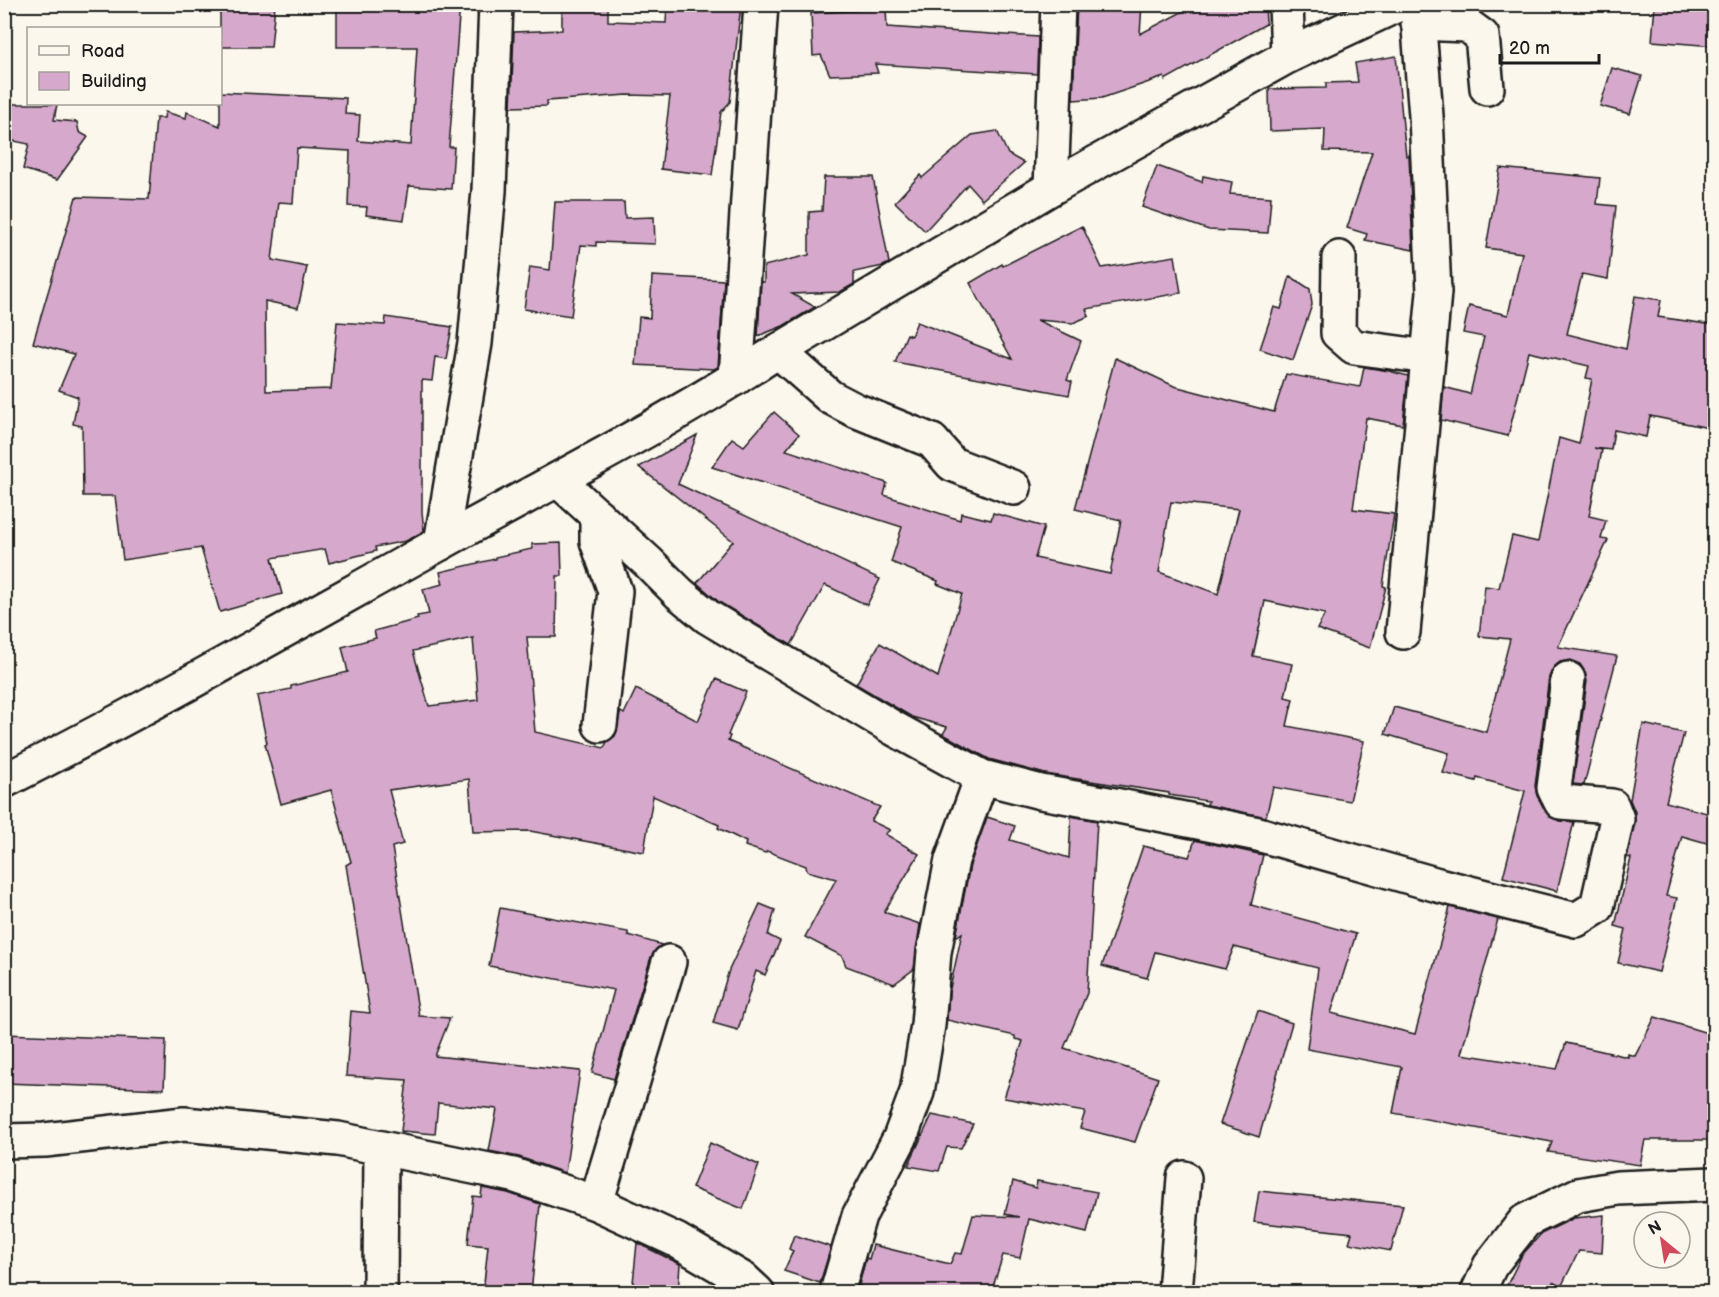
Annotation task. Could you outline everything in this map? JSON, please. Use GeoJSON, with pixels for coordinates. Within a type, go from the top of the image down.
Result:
{"type":"FeatureCollection","features":[{"type":"Feature","properties":{"kind":"street"},"geometry":{"type":"LineString","coordinates":[[441,543],[475,343],[489,191],[496,4]]}},
{"type":"Feature","properties":{"kind":"street"},"geometry":{"type":"LineString","coordinates":[[736,378],[761,4]]}},
{"type":"Feature","properties":{"kind":"street"},"geometry":{"type":"LineString","coordinates":[[1051,188],[1058,4]]}},
{"type":"Feature","properties":{"kind":"street"},"geometry":{"type":"LineString","coordinates":[[1286,4],[1288,56]]}},
{"type":"Feature","properties":{"kind":"street"},"geometry":{"type":"LineString","coordinates":[[4,781],[122,721],[558,480],[736,378],[1051,188],[1288,56],[1412,11],[1467,25],[1482,36],[1486,88]]}},
{"type":"Feature","properties":{"kind":"street"},"geometry":{"type":"LineString","coordinates":[[1403,632],[1434,292],[1426,116],[1412,11]]}},
{"type":"Feature","properties":{"kind":"street"},"geometry":{"type":"LineString","coordinates":[[1338,258],[1338,333],[1354,347],[1428,357]]}},
{"type":"Feature","properties":{"kind":"street"},"geometry":{"type":"LineString","coordinates":[[778,351],[830,397],[855,410],[932,441],[952,464],[1014,489]]}},
{"type":"Feature","properties":{"kind":"street"},"geometry":{"type":"LineString","coordinates":[[558,480],[678,593],[708,617],[895,729],[982,777],[1041,792],[1258,834],[1438,885],[1576,920],[1597,907],[1617,819],[1612,806],[1561,802],[1554,788],[1568,679]]}},
{"type":"Feature","properties":{"kind":"street"},"geometry":{"type":"LineString","coordinates":[[597,515],[597,540],[615,591],[600,725]]}},
{"type":"Feature","properties":{"kind":"street"},"geometry":{"type":"LineString","coordinates":[[837,1293],[859,1216],[900,1137],[917,1092],[928,1024],[934,952],[952,860],[982,777]]}},
{"type":"Feature","properties":{"kind":"street"},"geometry":{"type":"LineString","coordinates":[[596,1203],[669,962]]}},
{"type":"Feature","properties":{"kind":"street"},"geometry":{"type":"LineString","coordinates":[[4,1141],[45,1140],[184,1124],[338,1139],[513,1175],[596,1203],[676,1240],[744,1280],[757,1293]]}},
{"type":"Feature","properties":{"kind":"street"},"geometry":{"type":"LineString","coordinates":[[380,1293],[381,1148]]}},
{"type":"Feature","properties":{"kind":"street"},"geometry":{"type":"LineString","coordinates":[[1175,1293],[1184,1179]]}},
{"type":"Feature","properties":{"kind":"street"},"geometry":{"type":"LineString","coordinates":[[1478,1293],[1490,1266],[1525,1221],[1578,1195],[1618,1188],[1714,1184]]}},
{"type":"Feature","properties":{"kind":"building"},"geometry":{"type":"Polygon","coordinates":[[[220,4],[275,4],[271,47],[222,47],[222,27],[220,27],[220,4]]]}},
{"type":"Feature","properties":{"kind":"building"},"geometry":{"type":"Polygon","coordinates":[[[337,4],[460,4],[449,147],[454,147],[451,189],[409,186],[404,220],[366,215],[367,207],[348,206],[350,151],[297,148],[293,203],[279,202],[272,260],[307,267],[298,308],[265,301],[266,391],[331,389],[337,322],[385,325],[386,317],[452,327],[446,359],[435,357],[432,381],[422,380],[424,531],[406,541],[375,547],[376,551],[329,563],[325,549],[272,558],[282,594],[220,612],[201,548],[123,560],[115,496],[83,496],[82,426],[73,424],[78,397],[59,390],[74,354],[33,343],[76,197],[149,199],[156,118],[164,118],[165,112],[186,118],[187,112],[220,126],[222,92],[346,98],[345,114],[360,115],[358,141],[411,145],[417,47],[337,47],[337,4]]]}},
{"type":"Feature","properties":{"kind":"building"},"geometry":{"type":"Polygon","coordinates":[[[562,4],[608,4],[608,21],[666,23],[667,4],[741,4],[730,102],[721,112],[712,175],[661,169],[670,96],[627,95],[547,101],[547,106],[511,107],[514,32],[562,30],[562,4]]]}},
{"type":"Feature","properties":{"kind":"building"},"geometry":{"type":"Polygon","coordinates":[[[1077,4],[1142,4],[1140,34],[1197,4],[1265,4],[1266,24],[1165,80],[1164,77],[1102,98],[1073,100],[1077,4]]]}},
{"type":"Feature","properties":{"kind":"building"},"geometry":{"type":"Polygon","coordinates":[[[1655,4],[1714,7],[1714,46],[1652,41],[1655,4]]]}},
{"type":"Feature","properties":{"kind":"building"},"geometry":{"type":"Polygon","coordinates":[[[886,9],[887,27],[1038,37],[1037,74],[875,64],[878,73],[830,75],[821,55],[813,56],[811,13],[886,9]]]}},
{"type":"Feature","properties":{"kind":"building"},"geometry":{"type":"Polygon","coordinates":[[[1396,56],[1406,156],[1409,155],[1413,250],[1365,240],[1367,234],[1347,228],[1372,152],[1324,151],[1325,129],[1270,131],[1269,89],[1326,88],[1326,83],[1358,82],[1355,63],[1396,56]]]}},
{"type":"Feature","properties":{"kind":"building"},"geometry":{"type":"Polygon","coordinates":[[[1612,68],[1642,76],[1630,114],[1600,106],[1612,68]]]}},
{"type":"Feature","properties":{"kind":"building"},"geometry":{"type":"Polygon","coordinates":[[[4,104],[57,105],[54,120],[77,122],[79,132],[88,137],[57,180],[23,169],[29,144],[4,139],[4,104]]]}},
{"type":"Feature","properties":{"kind":"building"},"geometry":{"type":"Polygon","coordinates":[[[997,131],[1008,154],[1024,163],[982,200],[968,184],[925,231],[895,202],[920,175],[922,178],[972,135],[997,131]]]}},
{"type":"Feature","properties":{"kind":"building"},"geometry":{"type":"Polygon","coordinates":[[[1157,166],[1202,182],[1203,176],[1232,182],[1230,194],[1271,197],[1268,233],[1209,230],[1142,207],[1157,166]]]}},
{"type":"Feature","properties":{"kind":"building"},"geometry":{"type":"Polygon","coordinates":[[[1500,168],[1600,178],[1597,204],[1616,206],[1608,279],[1582,274],[1567,334],[1626,349],[1635,296],[1661,300],[1658,317],[1714,325],[1714,429],[1650,416],[1646,437],[1614,430],[1611,450],[1594,448],[1602,450],[1589,516],[1606,520],[1601,539],[1608,540],[1558,647],[1617,656],[1584,785],[1573,784],[1587,681],[1585,672],[1580,664],[1570,660],[1560,662],[1554,667],[1549,677],[1535,786],[1537,796],[1550,817],[1560,821],[1574,822],[1557,891],[1503,877],[1525,791],[1477,778],[1476,781],[1443,773],[1449,753],[1385,734],[1394,707],[1486,732],[1510,639],[1479,636],[1485,586],[1499,588],[1512,536],[1538,542],[1559,438],[1579,444],[1592,379],[1586,378],[1589,366],[1529,352],[1508,436],[1441,420],[1444,387],[1470,394],[1484,337],[1463,333],[1469,306],[1508,315],[1522,253],[1486,248],[1500,168]]]}},
{"type":"Feature","properties":{"kind":"building"},"geometry":{"type":"Polygon","coordinates":[[[824,177],[873,177],[889,263],[854,272],[854,284],[840,292],[792,294],[815,307],[783,326],[758,336],[764,266],[809,255],[809,212],[822,211],[824,177]]]}},
{"type":"Feature","properties":{"kind":"building"},"geometry":{"type":"Polygon","coordinates":[[[555,202],[624,202],[625,218],[654,217],[655,244],[596,242],[596,246],[581,245],[571,316],[524,309],[530,267],[550,270],[555,202]]]}},
{"type":"Feature","properties":{"kind":"building"},"geometry":{"type":"Polygon","coordinates":[[[1082,226],[1102,268],[1175,256],[1181,293],[1086,309],[1089,316],[1073,323],[1037,320],[1081,341],[1067,380],[1072,382],[1069,395],[895,362],[907,334],[911,336],[917,322],[1012,359],[970,283],[1002,264],[1003,266],[1082,226]]]}},
{"type":"Feature","properties":{"kind":"building"},"geometry":{"type":"Polygon","coordinates":[[[652,276],[724,280],[718,367],[714,369],[635,365],[639,317],[650,318],[652,276]]]}},
{"type":"Feature","properties":{"kind":"building"},"geometry":{"type":"Polygon","coordinates":[[[1290,276],[1310,289],[1312,305],[1293,360],[1260,349],[1274,307],[1281,309],[1290,276]]]}},
{"type":"Feature","properties":{"kind":"building"},"geometry":{"type":"Polygon","coordinates":[[[1115,358],[1174,386],[1274,412],[1286,374],[1360,387],[1364,367],[1408,376],[1403,425],[1366,418],[1353,509],[1394,514],[1383,586],[1386,587],[1370,648],[1317,629],[1325,614],[1265,601],[1253,656],[1292,664],[1285,697],[1293,699],[1287,726],[1364,741],[1350,801],[1273,787],[1266,817],[1207,805],[1208,801],[1045,774],[989,759],[943,734],[947,727],[912,717],[856,684],[880,643],[938,677],[962,594],[937,584],[938,581],[891,562],[902,527],[712,467],[732,438],[744,446],[774,412],[799,434],[786,450],[887,483],[884,495],[960,520],[961,513],[991,520],[993,513],[1044,527],[1035,558],[1110,574],[1121,520],[1075,509],[1115,358]],[[1171,502],[1159,572],[1218,594],[1239,509],[1171,502]]]}},
{"type":"Feature","properties":{"kind":"building"},"geometry":{"type":"Polygon","coordinates":[[[697,435],[678,484],[880,579],[867,605],[825,585],[791,645],[719,602],[697,583],[733,541],[639,467],[697,435]]]}},
{"type":"Feature","properties":{"kind":"building"},"geometry":{"type":"Polygon","coordinates":[[[561,543],[562,576],[557,576],[556,637],[527,637],[535,732],[604,748],[607,742],[615,736],[620,714],[621,712],[624,714],[636,689],[698,721],[716,679],[746,692],[728,735],[730,736],[728,741],[880,807],[871,821],[890,830],[885,834],[919,854],[884,912],[920,924],[914,969],[894,984],[846,966],[842,956],[805,937],[836,879],[807,871],[806,866],[767,851],[765,853],[745,846],[746,842],[718,828],[719,825],[653,796],[644,852],[530,831],[473,832],[469,779],[389,790],[403,844],[392,847],[419,1016],[450,1018],[435,1056],[580,1071],[565,1173],[519,1157],[489,1151],[497,1109],[438,1103],[435,1134],[401,1131],[407,1080],[346,1076],[351,1011],[370,1013],[346,865],[351,862],[331,790],[281,804],[265,744],[267,743],[257,696],[291,689],[291,686],[348,672],[342,647],[376,638],[374,631],[429,614],[423,589],[443,584],[440,572],[532,549],[532,544],[561,543]],[[473,638],[413,651],[429,706],[478,700],[473,638]]]}},
{"type":"Feature","properties":{"kind":"building"},"geometry":{"type":"Polygon","coordinates":[[[1643,724],[1684,733],[1666,802],[1714,815],[1714,845],[1682,836],[1666,896],[1677,898],[1659,972],[1618,963],[1626,929],[1615,926],[1631,858],[1627,857],[1635,812],[1630,800],[1643,724]]]}},
{"type":"Feature","properties":{"kind":"building"},"geometry":{"type":"Polygon","coordinates":[[[1071,816],[1097,821],[1087,993],[1064,1048],[1158,1078],[1135,1142],[1080,1128],[1085,1112],[1004,1098],[1023,1041],[1015,1039],[1015,1036],[947,1020],[949,993],[962,933],[956,937],[970,865],[987,817],[1015,826],[1010,840],[1069,858],[1071,816]]]}},
{"type":"Feature","properties":{"kind":"building"},"geometry":{"type":"Polygon","coordinates":[[[1195,840],[1263,855],[1251,905],[1356,934],[1331,1013],[1415,1034],[1450,907],[1498,919],[1461,1054],[1557,1069],[1566,1043],[1628,1057],[1628,1054],[1635,1056],[1655,1017],[1714,1035],[1714,1140],[1645,1140],[1640,1165],[1548,1152],[1552,1142],[1393,1113],[1402,1067],[1307,1049],[1318,968],[1234,947],[1225,969],[1155,952],[1147,978],[1102,966],[1143,846],[1189,857],[1195,840]]]}},
{"type":"Feature","properties":{"kind":"building"},"geometry":{"type":"Polygon","coordinates":[[[760,904],[775,910],[768,935],[780,941],[765,975],[756,971],[738,1030],[713,1023],[729,970],[760,904]]]}},
{"type":"Feature","properties":{"kind":"building"},"geometry":{"type":"Polygon","coordinates":[[[500,908],[628,932],[628,935],[662,945],[651,957],[614,1079],[592,1073],[614,990],[489,966],[500,908]]]}},
{"type":"Feature","properties":{"kind":"building"},"geometry":{"type":"Polygon","coordinates":[[[1258,1011],[1292,1023],[1259,1137],[1220,1124],[1258,1011]]]}},
{"type":"Feature","properties":{"kind":"building"},"geometry":{"type":"Polygon","coordinates":[[[4,1034],[166,1040],[164,1089],[4,1083],[4,1034]]]}},
{"type":"Feature","properties":{"kind":"building"},"geometry":{"type":"Polygon","coordinates":[[[932,1115],[973,1124],[961,1148],[947,1147],[939,1171],[908,1166],[932,1115]]]}},
{"type":"Feature","properties":{"kind":"building"},"geometry":{"type":"Polygon","coordinates":[[[710,1143],[759,1165],[743,1209],[692,1188],[710,1143]]]}},
{"type":"Feature","properties":{"kind":"building"},"geometry":{"type":"Polygon","coordinates":[[[1013,1181],[1036,1188],[1037,1181],[1097,1192],[1087,1233],[1029,1219],[1020,1258],[1003,1255],[991,1293],[873,1293],[859,1285],[866,1258],[869,1259],[873,1245],[950,1264],[955,1253],[962,1254],[973,1215],[1019,1217],[1005,1214],[1013,1181]]]}},
{"type":"Feature","properties":{"kind":"building"},"geometry":{"type":"Polygon","coordinates":[[[482,1188],[508,1193],[540,1204],[531,1293],[483,1293],[488,1246],[468,1244],[473,1196],[481,1197],[482,1188]]]}},
{"type":"Feature","properties":{"kind":"building"},"geometry":{"type":"Polygon","coordinates":[[[1259,1191],[1403,1205],[1391,1251],[1349,1243],[1352,1233],[1254,1222],[1259,1191]]]}},
{"type":"Feature","properties":{"kind":"building"},"geometry":{"type":"Polygon","coordinates":[[[1604,1215],[1602,1253],[1579,1251],[1561,1287],[1553,1282],[1547,1293],[1503,1293],[1522,1255],[1541,1234],[1574,1218],[1604,1215]]]}},
{"type":"Feature","properties":{"kind":"building"},"geometry":{"type":"Polygon","coordinates":[[[794,1235],[831,1247],[820,1283],[784,1271],[793,1251],[789,1249],[794,1235]]]}},
{"type":"Feature","properties":{"kind":"building"},"geometry":{"type":"Polygon","coordinates":[[[637,1243],[680,1264],[678,1293],[632,1293],[637,1243]]]}}]}
